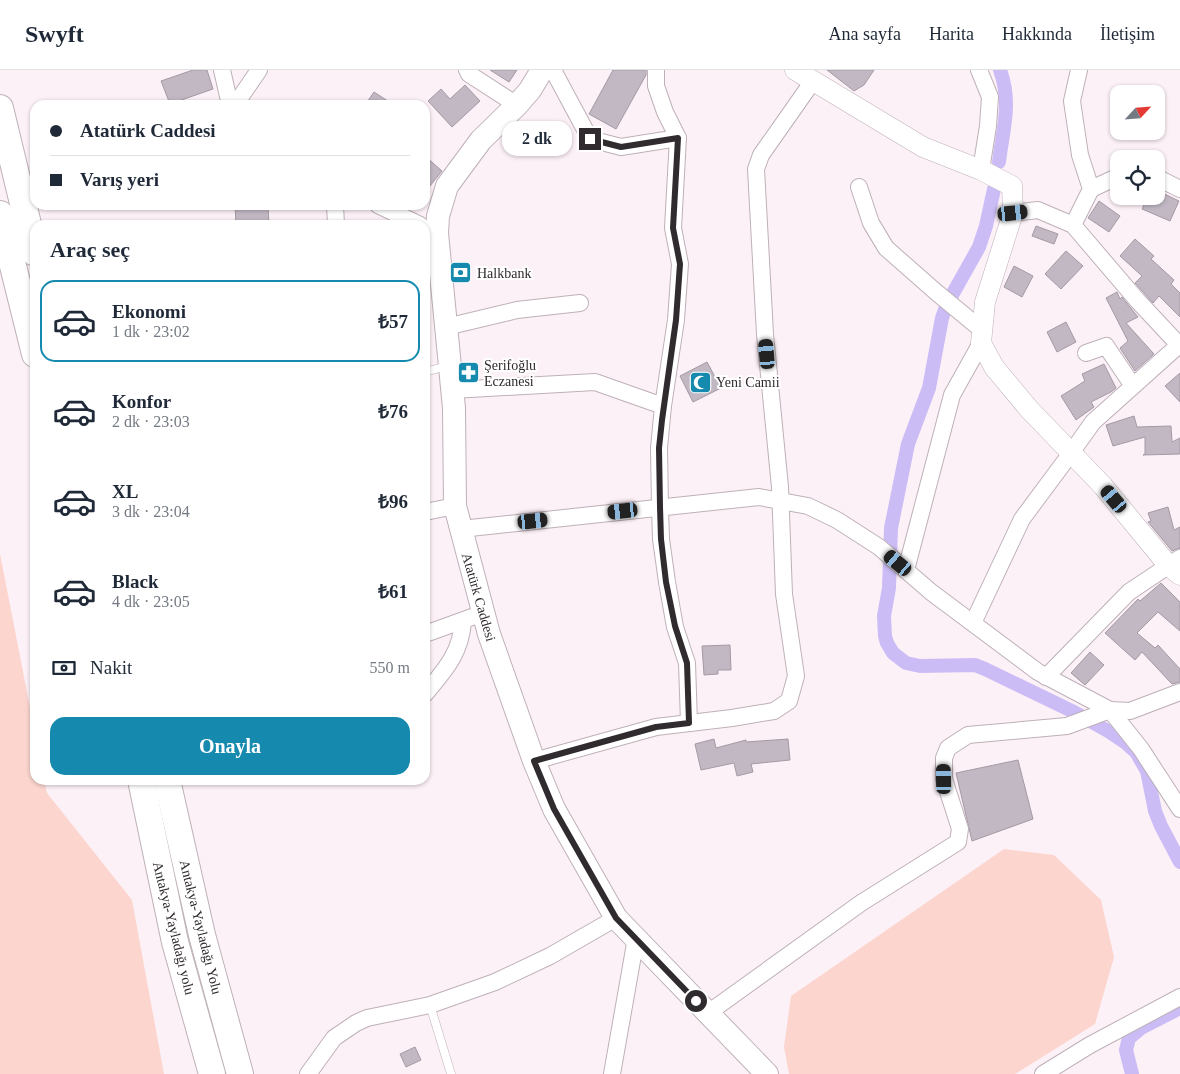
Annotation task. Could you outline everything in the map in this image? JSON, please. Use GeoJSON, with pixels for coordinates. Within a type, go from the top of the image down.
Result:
{"type":"FeatureCollection","features":[{"type":"Feature","properties":{"kind":"highway"},"geometry":{"type":"LineString","coordinates":[[0,108],[30,232]]}},
{"type":"Feature","properties":{"kind":"highway"},"geometry":{"type":"LineString","coordinates":[[0,214],[30,334]]}},
{"type":"Feature","properties":{"kind":"highway","name":"Antakya-Yayladağı yolu"},"geometry":{"type":"LineString","coordinates":[[141,785],[175,942],[212,1074]]}},
{"type":"Feature","properties":{"kind":"highway","name":"Antakya-Yayladağı Yolu"},"geometry":{"type":"LineString","coordinates":[[168,785],[202,935],[240,1074]]}},
{"type":"Feature","properties":{"kind":"main road","name":"Atatürk Caddesi"},"geometry":{"type":"LineString","coordinates":[[430,225],[438,216],[447,186],[481,140],[530,90],[542,70]]}},
{"type":"Feature","properties":{"kind":"main road","name":"Atatürk Caddesi"},"geometry":{"type":"LineString","coordinates":[[430,243],[446,326],[454,408],[455,506],[461,529],[473,617],[488,634],[534,761],[554,809],[616,918],[767,1074]]}},
{"type":"Feature","properties":{"kind":"street"},"geometry":{"type":"LineString","coordinates":[[222,70],[229,100]]}},
{"type":"Feature","properties":{"kind":"street"},"geometry":{"type":"LineString","coordinates":[[238,100],[258,70]]}},
{"type":"Feature","properties":{"kind":"street"},"geometry":{"type":"LineString","coordinates":[[467,70],[469,74],[517,105]]}},
{"type":"Feature","properties":{"kind":"street"},"geometry":{"type":"LineString","coordinates":[[553,70],[590,139],[621,147],[678,138]]}},
{"type":"Feature","properties":{"kind":"street"},"geometry":{"type":"LineString","coordinates":[[656,70],[656,86],[665,112],[678,138],[673,228],[680,264],[676,320],[663,406],[659,448],[661,539],[666,582],[675,626],[687,663],[689,723]]}},
{"type":"Feature","properties":{"kind":"street"},"geometry":{"type":"LineString","coordinates":[[795,70],[816,76],[923,147],[981,170],[1012,186],[1013,213],[985,302],[982,336],[952,395],[902,567]]}},
{"type":"Feature","properties":{"kind":"street"},"geometry":{"type":"LineString","coordinates":[[979,70],[990,97],[988,126],[981,170]]}},
{"type":"Feature","properties":{"kind":"street"},"geometry":{"type":"LineString","coordinates":[[1079,70],[1072,101],[1080,155],[1091,189]]}},
{"type":"Feature","properties":{"kind":"street"},"geometry":{"type":"LineString","coordinates":[[534,761],[656,727],[774,711],[789,700],[796,676],[784,594],[780,500],[765,334],[756,169],[761,155],[816,76]]}},
{"type":"Feature","properties":{"kind":"street"},"geometry":{"type":"LineString","coordinates":[[1073,225],[1091,189],[1110,180]]}},
{"type":"Feature","properties":{"kind":"street"},"geometry":{"type":"LineString","coordinates":[[1165,182],[1180,189]]}},
{"type":"Feature","properties":{"kind":"street"},"geometry":{"type":"LineString","coordinates":[[859,187],[871,223],[886,248],[959,311],[982,336],[994,368],[1028,408],[1176,566],[1129,592],[1046,677]]}},
{"type":"Feature","properties":{"kind":"street"},"geometry":{"type":"LineString","coordinates":[[389,210],[410,220]]}},
{"type":"Feature","properties":{"kind":"street"},"geometry":{"type":"LineString","coordinates":[[973,623],[1022,520],[1093,422],[1180,346],[1137,300],[1073,225],[1038,210],[1013,213]]}},
{"type":"Feature","properties":{"kind":"street"},"geometry":{"type":"LineString","coordinates":[[446,326],[517,310],[580,303]]}},
{"type":"Feature","properties":{"kind":"street"},"geometry":{"type":"LineString","coordinates":[[1086,353],[1106,346],[1134,386]]}},
{"type":"Feature","properties":{"kind":"street"},"geometry":{"type":"LineString","coordinates":[[452,390],[595,382],[663,406]]}},
{"type":"Feature","properties":{"kind":"street"},"geometry":{"type":"LineString","coordinates":[[461,529],[760,497],[808,506],[837,520],[879,547],[973,623],[1046,677],[1110,710],[1141,748],[1180,809]]}},
{"type":"Feature","properties":{"kind":"street"},"geometry":{"type":"LineString","coordinates":[[430,511],[455,506]]}},
{"type":"Feature","properties":{"kind":"street"},"geometry":{"type":"LineString","coordinates":[[430,632],[473,617]]}},
{"type":"Feature","properties":{"kind":"street"},"geometry":{"type":"LineString","coordinates":[[430,688],[449,665],[473,617]]}},
{"type":"Feature","properties":{"kind":"street"},"geometry":{"type":"LineString","coordinates":[[708,1013],[861,902],[958,842],[960,829],[944,779],[944,758],[948,748],[968,735],[1067,726],[1110,710],[1130,711],[1180,692]]}},
{"type":"Feature","properties":{"kind":"street"},"geometry":{"type":"LineString","coordinates":[[308,1074],[334,1038],[356,1022],[430,1005],[495,982],[523,970],[616,918]]}},
{"type":"Feature","properties":{"kind":"street"},"geometry":{"type":"LineString","coordinates":[[612,1074],[636,938]]}},
{"type":"Feature","properties":{"kind":"street"},"geometry":{"type":"LineString","coordinates":[[175,942],[202,1074]]}},
{"type":"Feature","properties":{"kind":"street"},"geometry":{"type":"LineString","coordinates":[[1043,1074],[1090,1045],[1180,997]]}},
{"type":"Feature","properties":{"kind":"lane"},"geometry":{"type":"LineString","coordinates":[[430,371],[450,365]]}},
{"type":"Feature","properties":{"kind":"lane"},"geometry":{"type":"LineString","coordinates":[[430,1005],[452,1074]]}},
{"type":"Feature","properties":{"kind":"shaded area"},"geometry":{"type":"Polygon","coordinates":[[[0,554],[30,707],[30,785],[45,785],[47,793],[132,900],[164,1074],[0,1074],[0,554]]]}},
{"type":"Feature","properties":{"kind":"shaded area"},"geometry":{"type":"Polygon","coordinates":[[[1004,849],[1054,855],[1101,900],[1114,957],[1095,1024],[1015,1074],[789,1074],[784,1047],[791,996],[1004,849]]]}},
{"type":"Feature","properties":{"kind":"building"},"geometry":{"type":"Polygon","coordinates":[[[193,70],[207,70],[213,89],[181,100],[168,100],[161,81],[193,70]]]}},
{"type":"Feature","properties":{"kind":"building"},"geometry":{"type":"Polygon","coordinates":[[[490,70],[517,70],[509,82],[490,70]]]}},
{"type":"Feature","properties":{"kind":"building"},"geometry":{"type":"Polygon","coordinates":[[[613,70],[646,70],[646,75],[616,129],[589,114],[613,70]]]}},
{"type":"Feature","properties":{"kind":"building"},"geometry":{"type":"Polygon","coordinates":[[[827,70],[874,70],[864,85],[854,91],[827,70]]]}},
{"type":"Feature","properties":{"kind":"building"},"geometry":{"type":"Polygon","coordinates":[[[465,85],[480,101],[452,127],[429,100],[441,89],[450,99],[465,85]]]}},
{"type":"Feature","properties":{"kind":"building"},"geometry":{"type":"Polygon","coordinates":[[[374,92],[386,100],[368,100],[374,92]]]}},
{"type":"Feature","properties":{"kind":"building"},"geometry":{"type":"Polygon","coordinates":[[[430,160],[442,171],[430,186],[430,160]]]}},
{"type":"Feature","properties":{"kind":"building"},"geometry":{"type":"Polygon","coordinates":[[[1165,194],[1179,201],[1170,221],[1142,209],[1144,205],[1165,205],[1165,194]]]}},
{"type":"Feature","properties":{"kind":"building"},"geometry":{"type":"Polygon","coordinates":[[[1099,201],[1120,216],[1109,232],[1088,218],[1099,201]]]}},
{"type":"Feature","properties":{"kind":"building"},"geometry":{"type":"Polygon","coordinates":[[[235,210],[268,210],[269,220],[236,220],[235,210]]]}},
{"type":"Feature","properties":{"kind":"building"},"geometry":{"type":"Polygon","coordinates":[[[1036,226],[1058,234],[1054,244],[1032,236],[1036,226]]]}},
{"type":"Feature","properties":{"kind":"building"},"geometry":{"type":"Polygon","coordinates":[[[1135,239],[1154,256],[1151,259],[1174,280],[1171,284],[1180,293],[1180,317],[1159,296],[1153,303],[1135,283],[1142,276],[1120,256],[1135,239]]]}},
{"type":"Feature","properties":{"kind":"building"},"geometry":{"type":"Polygon","coordinates":[[[1066,251],[1083,266],[1061,289],[1045,274],[1066,251]]]}},
{"type":"Feature","properties":{"kind":"building"},"geometry":{"type":"Polygon","coordinates":[[[1014,266],[1033,276],[1022,297],[1004,287],[1014,266]]]}},
{"type":"Feature","properties":{"kind":"building"},"geometry":{"type":"Polygon","coordinates":[[[1117,292],[1120,299],[1122,297],[1138,317],[1126,323],[1154,354],[1135,371],[1120,348],[1128,341],[1106,298],[1117,292]]]}},
{"type":"Feature","properties":{"kind":"building"},"geometry":{"type":"Polygon","coordinates":[[[1066,322],[1076,342],[1057,352],[1047,332],[1066,322]]]}},
{"type":"Feature","properties":{"kind":"building","name":"Yeni Camii"},"geometry":{"type":"Polygon","coordinates":[[[707,362],[721,388],[693,402],[680,376],[707,362]]]}},
{"type":"Feature","properties":{"kind":"building"},"geometry":{"type":"Polygon","coordinates":[[[1104,364],[1116,388],[1091,402],[1094,407],[1076,420],[1061,396],[1085,381],[1082,374],[1104,364]]]}},
{"type":"Feature","properties":{"kind":"building"},"geometry":{"type":"Polygon","coordinates":[[[1180,373],[1180,402],[1165,386],[1180,373]]]}},
{"type":"Feature","properties":{"kind":"building"},"geometry":{"type":"Polygon","coordinates":[[[1134,416],[1137,427],[1171,426],[1172,442],[1180,438],[1180,454],[1143,455],[1145,454],[1145,437],[1113,446],[1106,425],[1134,416]]]}},
{"type":"Feature","properties":{"kind":"building"},"geometry":{"type":"Polygon","coordinates":[[[1168,507],[1174,530],[1180,527],[1180,548],[1172,551],[1148,522],[1151,521],[1148,513],[1168,507]]]}},
{"type":"Feature","properties":{"kind":"building"},"geometry":{"type":"Polygon","coordinates":[[[1161,583],[1180,602],[1180,631],[1158,612],[1137,633],[1155,648],[1158,645],[1180,669],[1180,682],[1172,684],[1142,652],[1135,660],[1105,633],[1138,599],[1140,601],[1161,583]]]}},
{"type":"Feature","properties":{"kind":"building"},"geometry":{"type":"Polygon","coordinates":[[[730,645],[731,670],[718,670],[718,674],[704,675],[702,646],[730,645]]]}},
{"type":"Feature","properties":{"kind":"building"},"geometry":{"type":"Polygon","coordinates":[[[1090,652],[1104,665],[1085,685],[1071,673],[1090,652]]]}},
{"type":"Feature","properties":{"kind":"building"},"geometry":{"type":"Polygon","coordinates":[[[714,739],[716,748],[746,740],[746,742],[788,739],[790,760],[751,764],[753,772],[737,776],[734,763],[701,770],[695,744],[714,739]]]}},
{"type":"Feature","properties":{"kind":"building"},"geometry":{"type":"Polygon","coordinates":[[[1018,760],[1033,819],[972,841],[956,773],[1018,760]]]}},
{"type":"Feature","properties":{"kind":"building"},"geometry":{"type":"Polygon","coordinates":[[[415,1047],[421,1060],[406,1067],[400,1054],[415,1047]]]}},
{"type":"Feature","properties":{"kind":"waterway"},"geometry":{"type":"LineString","coordinates":[[999,162],[1006,104],[1004,82],[1000,70]]}},
{"type":"Feature","properties":{"kind":"waterway"},"geometry":{"type":"LineString","coordinates":[[994,189],[986,226],[979,247],[947,304],[942,318],[929,388],[908,444],[891,528],[889,588],[884,616],[885,636],[893,653],[906,663],[920,666],[975,665],[1074,712],[1126,743],[1136,752],[1147,771],[1155,811],[1180,862]]}},
{"type":"Feature","properties":{"kind":"waterway"},"geometry":{"type":"LineString","coordinates":[[1132,1074],[1126,1050],[1129,1038],[1141,1028],[1180,1008]]}},
{"type":"Feature","properties":{"kind":"place","name":"Halkbank"},"geometry":{"type":"Point","coordinates":[461,273]}},
{"type":"Feature","properties":{"kind":"place","name":"Şerifoğlu Eczanesi"},"geometry":{"type":"Point","coordinates":[468,373]}},
{"type":"Feature","properties":{"kind":"place","name":"Yeni Camii"},"geometry":{"type":"Point","coordinates":[700,382]}},
{"type":"Feature","properties":{"kind":"route"},"geometry":{"type":"LineString","coordinates":[[590,139],[621,147],[678,138],[673,228],[680,264],[676,320],[663,406],[659,448],[660,507],[661,539],[666,582],[675,626],[687,663],[689,723],[656,727],[534,761],[554,809],[616,918],[696,1001]]}}]}
